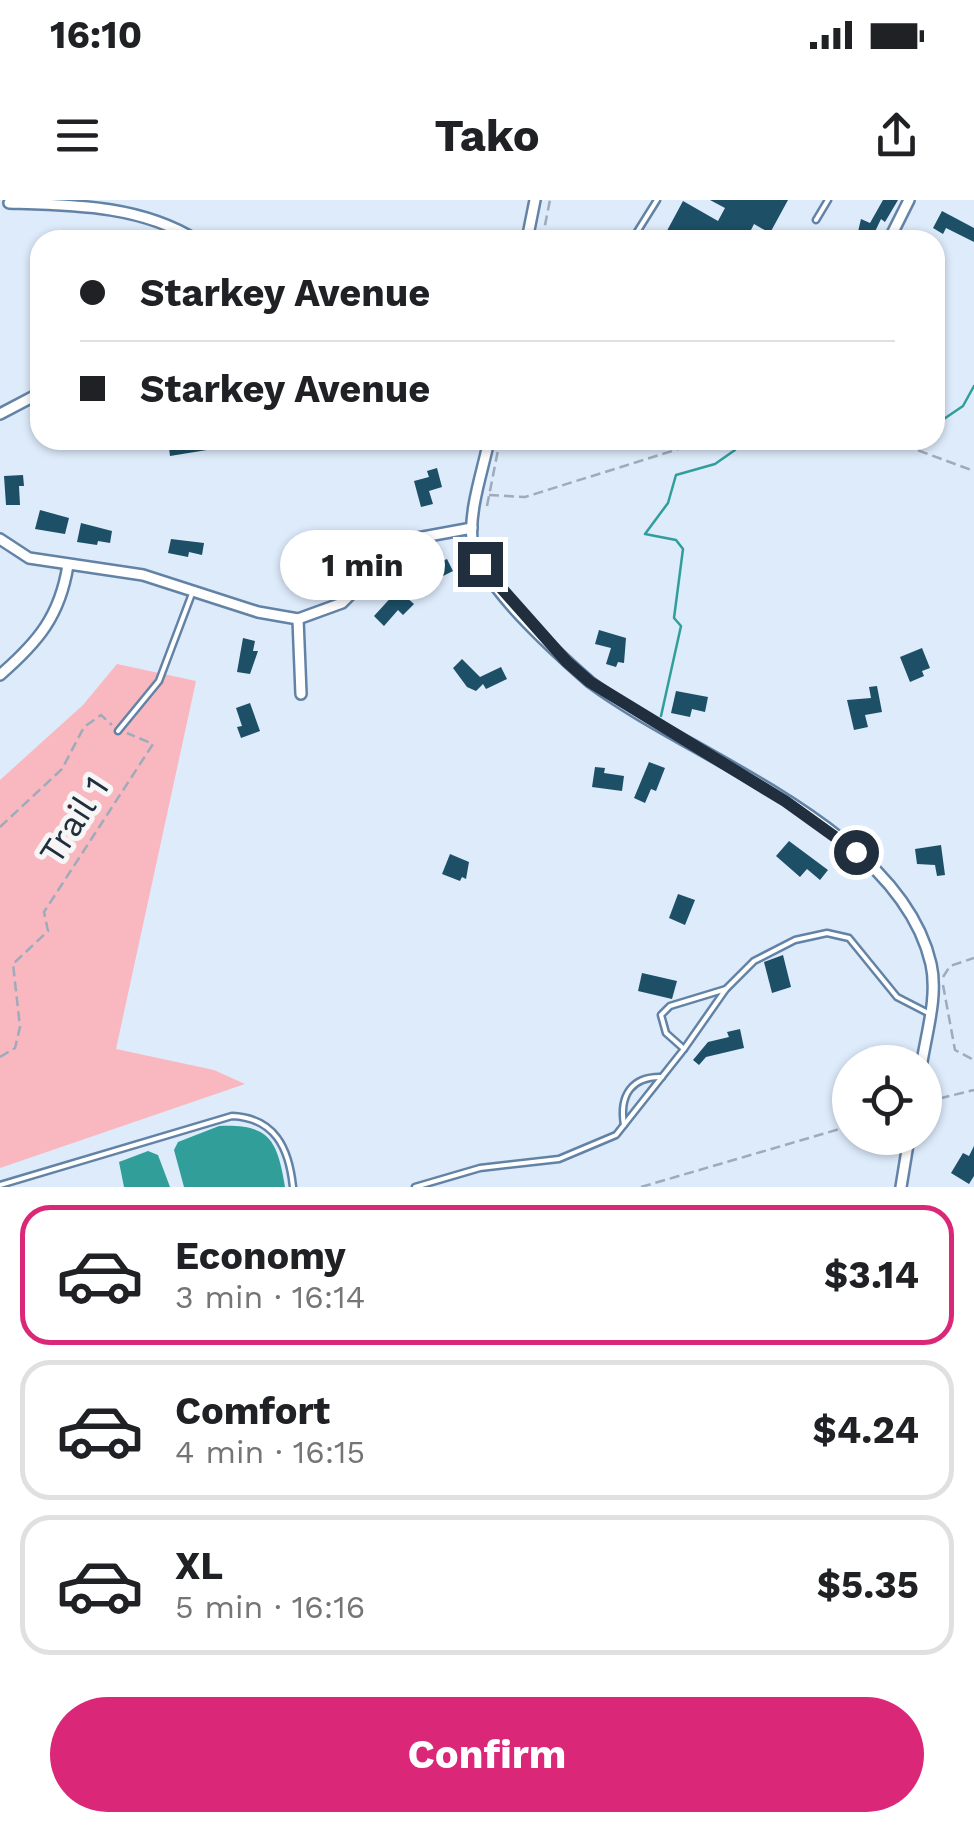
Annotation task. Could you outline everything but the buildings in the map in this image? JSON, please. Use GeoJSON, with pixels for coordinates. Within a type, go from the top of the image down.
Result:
{"type":"FeatureCollection","features":[{"type":"Feature","properties":{"kind":"street"},"geometry":{"type":"LineString","coordinates":[[529,230],[535,200]]}},
{"type":"Feature","properties":{"kind":"street"},"geometry":{"type":"LineString","coordinates":[[894,230],[908,200]]}},
{"type":"Feature","properties":{"kind":"street"},"geometry":{"type":"LineString","coordinates":[[9,203],[102,208],[160,221],[177,230]]}},
{"type":"Feature","properties":{"kind":"street"},"geometry":{"type":"LineString","coordinates":[[0,414],[30,398]]}},
{"type":"Feature","properties":{"kind":"street"},"geometry":{"type":"LineString","coordinates":[[487,450],[472,528],[476,554],[493,582],[590,682],[827,829],[885,881],[909,913],[926,949],[932,974],[925,1045]]}},
{"type":"Feature","properties":{"kind":"street"},"geometry":{"type":"LineString","coordinates":[[0,539],[29,558],[144,575],[258,612],[298,620],[342,603],[391,554],[412,539],[472,528]]}},
{"type":"Feature","properties":{"kind":"street"},"geometry":{"type":"LineString","coordinates":[[0,675],[51,622],[64,590],[68,565]]}},
{"type":"Feature","properties":{"kind":"street"},"geometry":{"type":"LineString","coordinates":[[298,620],[301,694]]}},
{"type":"Feature","properties":{"kind":"street"},"geometry":{"type":"LineString","coordinates":[[901,1187],[907,1155]]}},
{"type":"Feature","properties":{"kind":"lane"},"geometry":{"type":"LineString","coordinates":[[638,230],[658,200]]}},
{"type":"Feature","properties":{"kind":"lane"},"geometry":{"type":"LineString","coordinates":[[816,220],[828,200]]}},
{"type":"Feature","properties":{"kind":"lane"},"geometry":{"type":"LineString","coordinates":[[118,731],[158,681],[194,591]]}},
{"type":"Feature","properties":{"kind":"lane"},"geometry":{"type":"LineString","coordinates":[[416,1187],[480,1168],[559,1159],[596,1146],[624,1126],[726,989],[769,951],[795,940],[826,933],[850,938],[897,997],[930,1014]]}},
{"type":"Feature","properties":{"kind":"lane"},"geometry":{"type":"LineString","coordinates":[[684,1049],[666,1033],[661,1015],[670,1006],[726,989]]}},
{"type":"Feature","properties":{"kind":"lane"},"geometry":{"type":"LineString","coordinates":[[624,1126],[624,1098],[634,1082],[662,1077]]}},
{"type":"Feature","properties":{"kind":"lane"},"geometry":{"type":"LineString","coordinates":[[0,1185],[232,1116],[257,1120],[272,1129],[289,1160],[293,1187]]}},
{"type":"Feature","properties":{"kind":"path"},"geometry":{"type":"LineString","coordinates":[[544,230],[550,200]]}},
{"type":"Feature","properties":{"kind":"path"},"geometry":{"type":"LineString","coordinates":[[487,506],[498,450]]}},
{"type":"Feature","properties":{"kind":"path"},"geometry":{"type":"LineString","coordinates":[[489,496],[525,497],[675,450]]}},
{"type":"Feature","properties":{"kind":"path"},"geometry":{"type":"LineString","coordinates":[[917,450],[974,471]]}},
{"type":"Feature","properties":{"kind":"path"},"geometry":{"type":"LineString","coordinates":[[0,827],[62,769],[84,728],[101,715],[118,731]]}},
{"type":"Feature","properties":{"kind":"path","name":"Trail 1"},"geometry":{"type":"LineString","coordinates":[[0,1057],[15,1048],[20,1027],[14,964],[48,931],[44,912],[152,744],[143,737],[118,731]]}},
{"type":"Feature","properties":{"kind":"path"},"geometry":{"type":"LineString","coordinates":[[974,958],[950,966],[942,981],[956,1050],[974,1060]]}},
{"type":"Feature","properties":{"kind":"path"},"geometry":{"type":"LineString","coordinates":[[942,1098],[974,1090]]}},
{"type":"Feature","properties":{"kind":"path"},"geometry":{"type":"LineString","coordinates":[[641,1187],[832,1131]]}},
{"type":"Feature","properties":{"kind":"shaded area"},"geometry":{"type":"Polygon","coordinates":[[[117,664],[196,681],[116,1049],[214,1070],[245,1084],[0,1168],[0,780],[83,705],[117,664]]]}},
{"type":"Feature","properties":{"kind":"shaded area"},"geometry":{"type":"Polygon","coordinates":[[[219,1126],[250,1128],[268,1138],[278,1157],[285,1187],[184,1187],[174,1150],[178,1142],[219,1126]]]}},
{"type":"Feature","properties":{"kind":"shaded area"},"geometry":{"type":"Polygon","coordinates":[[[148,1151],[158,1155],[170,1187],[124,1187],[119,1162],[148,1151]]]}},
{"type":"Feature","properties":{"kind":"waterway"},"geometry":{"type":"LineString","coordinates":[[945,418],[963,406],[974,386]]}},
{"type":"Feature","properties":{"kind":"waterway"},"geometry":{"type":"LineString","coordinates":[[661,716],[681,626],[674,618],[683,549],[676,540],[645,534],[668,503],[676,475],[715,464],[735,450]]}},
{"type":"Feature","properties":{"kind":"route"},"geometry":{"type":"LineString","coordinates":[[480,564],[567,662],[590,682],[724,762],[856,852]]}}]}
